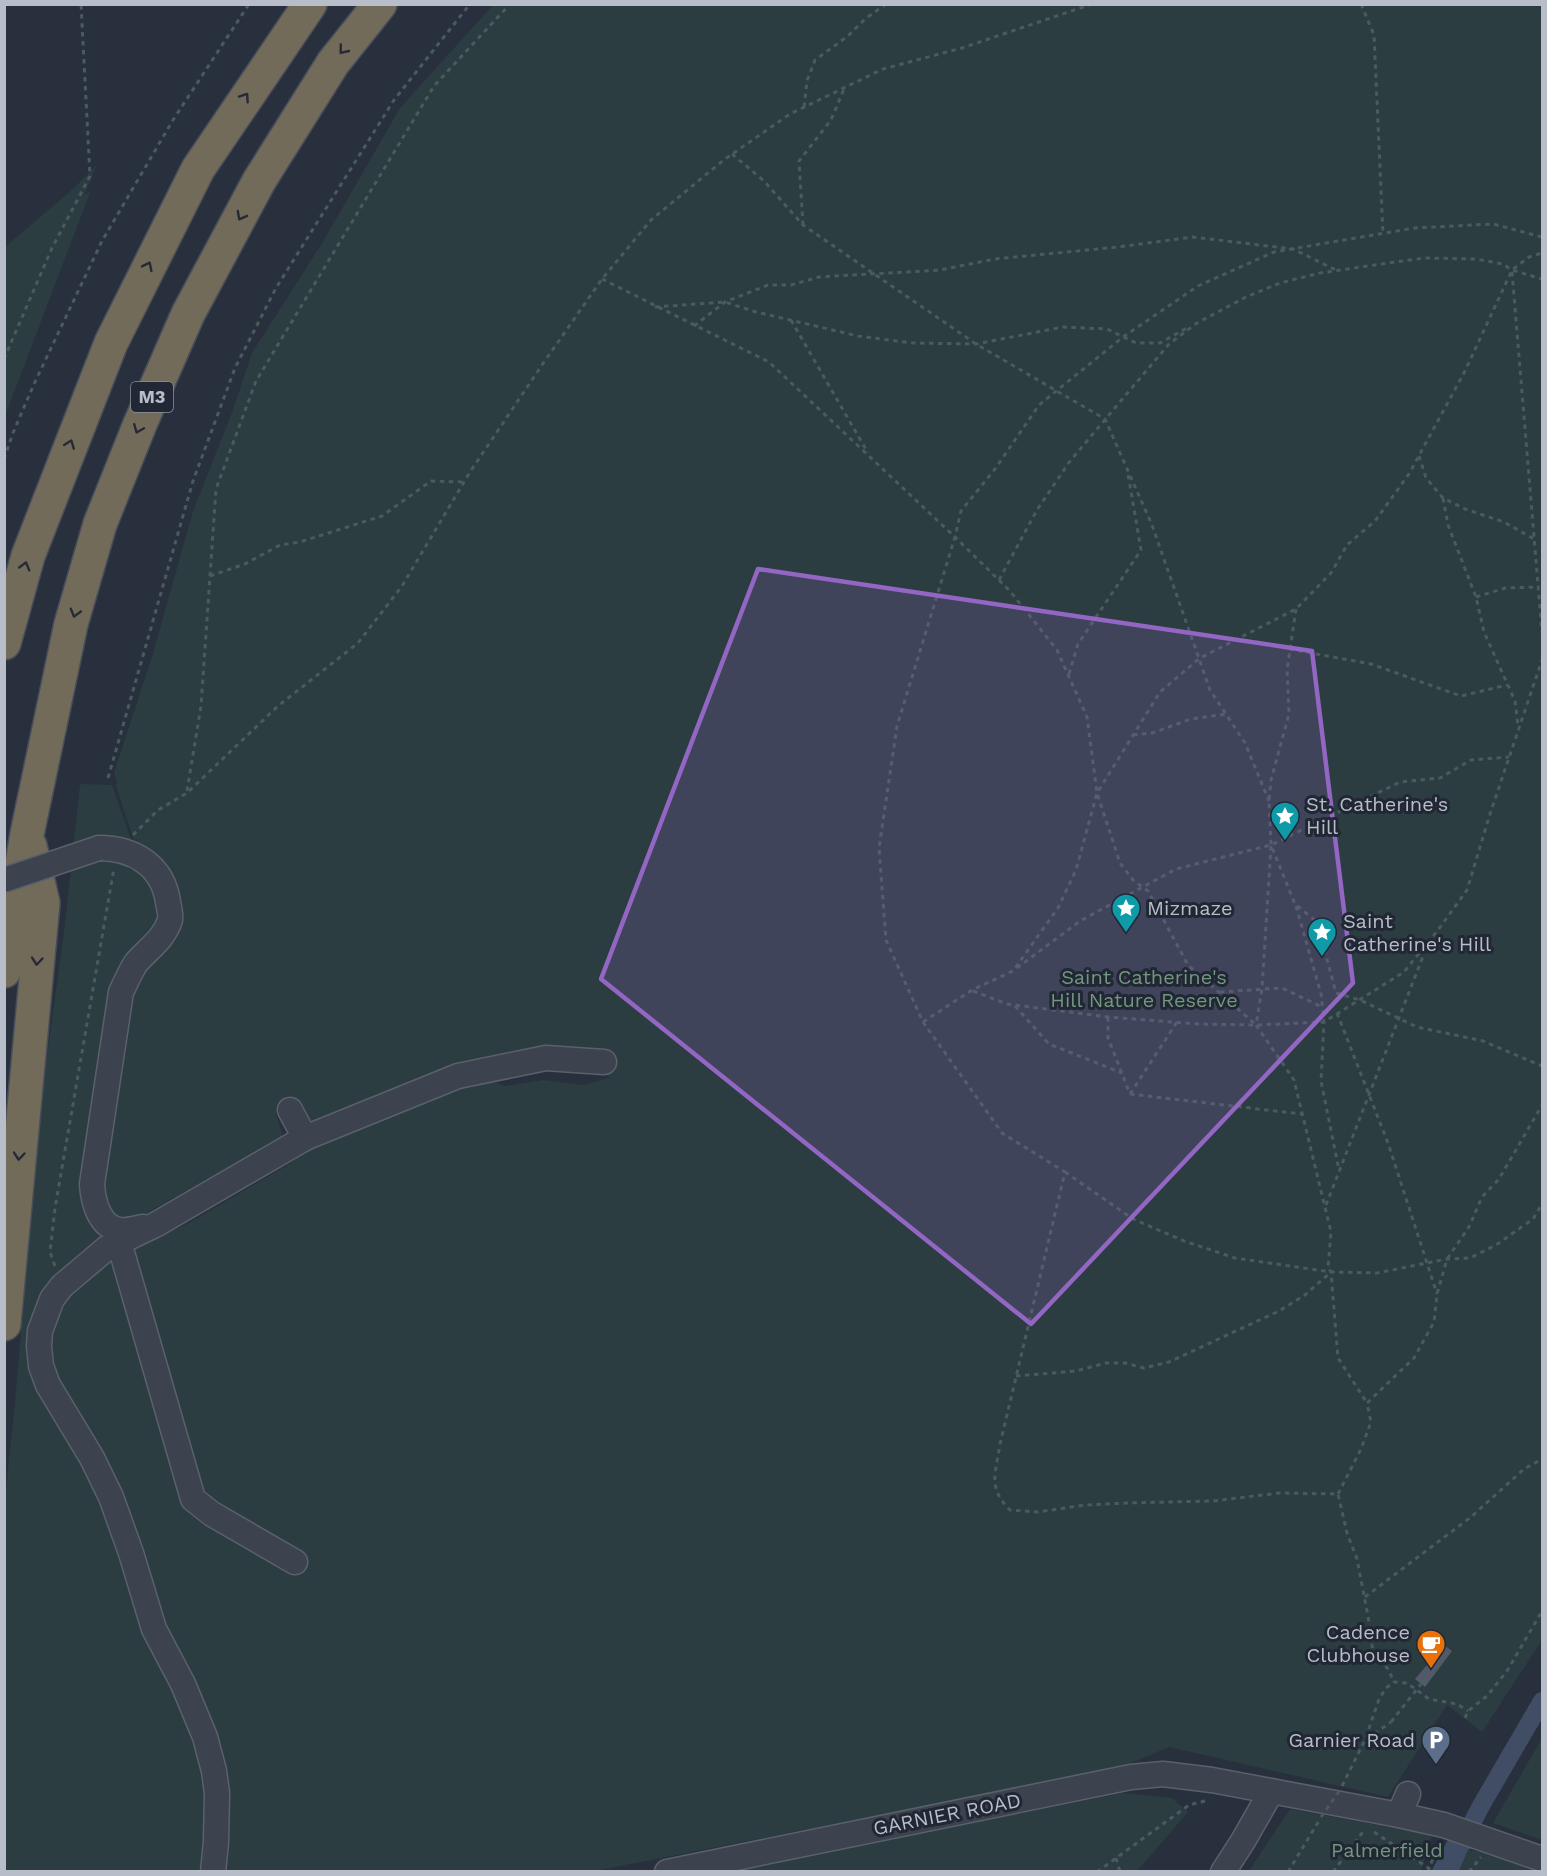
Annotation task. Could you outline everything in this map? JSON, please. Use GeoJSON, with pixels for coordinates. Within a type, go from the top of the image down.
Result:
{"type":"FeatureCollection","features":[{"type":"Feature","properties":{"kind":"highway"},"geometry":{"type":"LineString","coordinates":[[4,643],[28,556],[111,343],[198,169],[310,4]]}},
{"type":"Feature","properties":{"kind":"highway","name":"M3"},"geometry":{"type":"LineString","coordinates":[[4,971],[27,834],[71,624],[100,524],[188,314],[259,181],[333,63],[380,4]]}},
{"type":"Feature","properties":{"kind":"highway","name":"M3"},"geometry":{"type":"LineString","coordinates":[[4,1324],[43,903],[27,834]]}},
{"type":"Feature","properties":{"kind":"street"},"geometry":{"type":"LineString","coordinates":[[4,880],[108,849],[138,857],[159,874],[167,893],[171,919],[156,944],[136,963],[120,992],[92,1184],[94,1203],[105,1222],[118,1230],[155,1225]]}},
{"type":"Feature","properties":{"kind":"street"},"geometry":{"type":"LineString","coordinates":[[213,1872],[217,1793],[205,1737],[183,1684],[154,1629],[131,1552],[111,1497],[92,1458],[48,1385],[41,1366],[40,1330],[52,1299],[62,1286],[107,1248],[155,1225],[305,1138],[458,1076],[546,1058],[604,1062]]}},
{"type":"Feature","properties":{"kind":"street"},"geometry":{"type":"LineString","coordinates":[[290,1110],[305,1138]]}},
{"type":"Feature","properties":{"kind":"street"},"geometry":{"type":"LineString","coordinates":[[119,1242],[193,1499],[212,1514],[295,1562]]}},
{"type":"Feature","properties":{"kind":"street","name":"GARNIER ROAD"},"geometry":{"type":"LineString","coordinates":[[667,1872],[1131,1777],[1163,1774],[1271,1792],[1403,1805],[1449,1827],[1542,1859]]}},
{"type":"Feature","properties":{"kind":"street"},"geometry":{"type":"LineString","coordinates":[[1223,1872],[1271,1792]]}},
{"type":"Feature","properties":{"kind":"path"},"geometry":{"type":"LineString","coordinates":[[4,359],[52,248],[90,176],[81,4]]}},
{"type":"Feature","properties":{"kind":"path"},"geometry":{"type":"LineString","coordinates":[[4,459],[34,384],[102,241],[173,120],[249,4]]}},
{"type":"Feature","properties":{"kind":"path"},"geometry":{"type":"LineString","coordinates":[[108,778],[194,481],[236,368],[276,288],[394,100],[470,4]]}},
{"type":"Feature","properties":{"kind":"path"},"geometry":{"type":"LineString","coordinates":[[186,793],[201,706],[216,489],[256,381],[434,86],[510,4]]}},
{"type":"Feature","properties":{"kind":"path"},"geometry":{"type":"LineString","coordinates":[[804,107],[807,81],[815,60],[886,4]]}},
{"type":"Feature","properties":{"kind":"path"},"geometry":{"type":"LineString","coordinates":[[62,1286],[50,1252],[108,849],[158,810],[186,793],[278,706],[358,643],[402,586],[464,482],[603,279],[651,220],[732,154],[804,107],[883,69],[962,48],[1092,4]]}},
{"type":"Feature","properties":{"kind":"path"},"geometry":{"type":"LineString","coordinates":[[1361,4],[1374,35],[1383,234]]}},
{"type":"Feature","properties":{"kind":"path"},"geometry":{"type":"LineString","coordinates":[[803,225],[798,161],[831,120],[844,88]]}},
{"type":"Feature","properties":{"kind":"path"},"geometry":{"type":"LineString","coordinates":[[732,154],[764,181],[803,225],[976,344],[1105,419],[1152,525],[1210,690],[1245,743],[1269,801]]}},
{"type":"Feature","properties":{"kind":"path"},"geometry":{"type":"LineString","coordinates":[[1542,237],[1493,224],[1414,228],[1274,252],[1198,286],[1122,337],[1039,405],[995,469],[962,511],[897,726],[879,848],[886,940],[922,1022],[1002,1133],[1065,1172],[1133,1219],[1184,1241],[1235,1258],[1331,1272],[1377,1273],[1447,1259],[1470,1258],[1496,1245],[1533,1219],[1542,1204]]}},
{"type":"Feature","properties":{"kind":"path"},"geometry":{"type":"LineString","coordinates":[[693,326],[725,302],[768,285],[791,285],[819,277],[940,270],[995,259],[1193,237],[1293,249],[1337,270]]}},
{"type":"Feature","properties":{"kind":"path"},"geometry":{"type":"LineString","coordinates":[[1013,971],[1058,908],[1076,870],[1097,793],[1160,692],[1200,658],[1296,609],[1331,573],[1347,546],[1375,521],[1409,474],[1465,371],[1512,270],[1529,257],[1542,253]]}},
{"type":"Feature","properties":{"kind":"path"},"geometry":{"type":"LineString","coordinates":[[655,307],[725,302],[756,312],[858,336],[912,344],[976,344],[1062,327],[1107,329],[1136,343],[1160,343],[1246,297],[1280,283],[1337,270],[1425,258],[1476,259],[1503,264],[1512,270],[1542,279]]}},
{"type":"Feature","properties":{"kind":"path"},"geometry":{"type":"LineString","coordinates":[[1512,270],[1542,633]]}},
{"type":"Feature","properties":{"kind":"path"},"geometry":{"type":"LineString","coordinates":[[603,279],[769,362],[999,580],[1057,650],[1087,717],[1097,793],[1120,863],[1133,880],[1148,891],[1188,965],[1256,1025],[1294,1080],[1331,1232],[1328,1267],[1331,1272],[1338,1358],[1367,1403],[1371,1422],[1361,1449],[1338,1494],[1347,1533],[1357,1559],[1373,1652],[1388,1669],[1394,1682]]}},
{"type":"Feature","properties":{"kind":"path"},"geometry":{"type":"LineString","coordinates":[[791,320],[870,457]]}},
{"type":"Feature","properties":{"kind":"path"},"geometry":{"type":"LineString","coordinates":[[999,580],[1037,510],[1070,461],[1169,344],[1197,323]]}},
{"type":"Feature","properties":{"kind":"path"},"geometry":{"type":"LineString","coordinates":[[4,346],[11,343]]}},
{"type":"Feature","properties":{"kind":"path"},"geometry":{"type":"LineString","coordinates":[[1419,456],[1426,478],[1443,498],[1465,509],[1504,522],[1534,539]]}},
{"type":"Feature","properties":{"kind":"path"},"geometry":{"type":"LineString","coordinates":[[1068,676],[1078,644],[1141,550],[1128,470]]}},
{"type":"Feature","properties":{"kind":"path"},"geometry":{"type":"LineString","coordinates":[[210,576],[245,564],[280,545],[300,542],[382,516],[431,481],[464,482]]}},
{"type":"Feature","properties":{"kind":"path"},"geometry":{"type":"LineString","coordinates":[[1443,498],[1448,525],[1476,597],[1485,632],[1515,701],[1519,729]]}},
{"type":"Feature","properties":{"kind":"path"},"geometry":{"type":"LineString","coordinates":[[1476,597],[1505,588],[1539,587]]}},
{"type":"Feature","properties":{"kind":"path"},"geometry":{"type":"LineString","coordinates":[[1256,1025],[1262,989],[1271,845],[1269,801],[1271,780],[1289,714],[1287,670],[1296,609]]}},
{"type":"Feature","properties":{"kind":"path"},"geometry":{"type":"LineString","coordinates":[[1289,649],[1371,664],[1461,696],[1507,685]]}},
{"type":"Feature","properties":{"kind":"path"},"geometry":{"type":"LineString","coordinates":[[972,990],[1014,1005],[1108,1017],[1256,1025],[1324,1022],[1404,972],[1467,890],[1542,660]]}},
{"type":"Feature","properties":{"kind":"path"},"geometry":{"type":"LineString","coordinates":[[1133,735],[1152,733],[1191,719],[1227,714]]}},
{"type":"Feature","properties":{"kind":"path"},"geometry":{"type":"LineString","coordinates":[[922,1022],[972,990],[1013,971],[1080,921],[1176,869],[1271,845],[1400,782],[1440,778],[1471,760],[1509,757]]}},
{"type":"Feature","properties":{"kind":"path"},"geometry":{"type":"LineString","coordinates":[[1271,845],[1295,904],[1321,994],[1324,1022],[1321,1081],[1339,1171]]}},
{"type":"Feature","properties":{"kind":"path"},"geometry":{"type":"LineString","coordinates":[[1295,904],[1317,922],[1336,993],[1360,1000],[1417,1026],[1483,1041],[1542,1066]]}},
{"type":"Feature","properties":{"kind":"path"},"geometry":{"type":"LineString","coordinates":[[1325,1207],[1429,941]]}},
{"type":"Feature","properties":{"kind":"path"},"geometry":{"type":"LineString","coordinates":[[1219,992],[1282,988],[1322,1007]]}},
{"type":"Feature","properties":{"kind":"path"},"geometry":{"type":"LineString","coordinates":[[1014,1005],[1049,1044],[1122,1073]]}},
{"type":"Feature","properties":{"kind":"path"},"geometry":{"type":"LineString","coordinates":[[1337,1013],[1388,1143],[1437,1294]]}},
{"type":"Feature","properties":{"kind":"path"},"geometry":{"type":"LineString","coordinates":[[1108,1017],[1108,1038],[1130,1094]]}},
{"type":"Feature","properties":{"kind":"path"},"geometry":{"type":"LineString","coordinates":[[1130,1094],[1177,1022]]}},
{"type":"Feature","properties":{"kind":"path"},"geometry":{"type":"LineString","coordinates":[[1130,1094],[1302,1114]]}},
{"type":"Feature","properties":{"kind":"path"},"geometry":{"type":"LineString","coordinates":[[1367,1403],[1414,1358],[1434,1322],[1437,1294],[1447,1259],[1469,1227],[1482,1197],[1499,1179],[1542,1105]]}},
{"type":"Feature","properties":{"kind":"path"},"geometry":{"type":"LineString","coordinates":[[1065,1172],[1000,1444],[994,1486],[998,1498],[1010,1510],[1038,1512],[1085,1505],[1213,1502],[1279,1493],[1338,1494]]}},
{"type":"Feature","properties":{"kind":"path"},"geometry":{"type":"LineString","coordinates":[[1016,1376],[1076,1371],[1106,1363],[1125,1363],[1144,1368],[1169,1362],[1279,1311],[1305,1295],[1331,1272]]}},
{"type":"Feature","properties":{"kind":"path"},"geometry":{"type":"LineString","coordinates":[[1365,1597],[1471,1517],[1524,1469],[1542,1459]]}},
{"type":"Feature","properties":{"kind":"path"},"geometry":{"type":"LineString","coordinates":[[1465,1718],[1468,1711],[1486,1696],[1507,1671],[1542,1611]]}},
{"type":"Feature","properties":{"kind":"path"},"geometry":{"type":"LineString","coordinates":[[1288,1872],[1340,1790],[1365,1740],[1379,1699],[1386,1688],[1394,1682],[1407,1683],[1429,1700],[1457,1704],[1468,1711]]}},
{"type":"Feature","properties":{"kind":"path"},"geometry":{"type":"LineString","coordinates":[[1365,1740],[1391,1722],[1421,1684]]}},
{"type":"Feature","properties":{"kind":"path"},"geometry":{"type":"LineString","coordinates":[[1097,1872],[1189,1804],[1202,1801]]}},
{"type":"Feature","properties":{"kind":"path"},"geometry":{"type":"LineString","coordinates":[[1333,1872],[1366,1827],[1429,1870],[1449,1827]]}},
{"type":"Feature","properties":{"kind":"path"},"geometry":{"type":"LineString","coordinates":[[1116,1858],[1120,1872]]}},
{"type":"Feature","properties":{"kind":"highlighted area"},"geometry":{"type":"Polygon","coordinates":[[[758,569],[1312,651],[1353,983],[1031,1324],[601,979],[758,569]]]}},
{"type":"Feature","properties":{"kind":"green space","name":"Saint Catherine's Hill Nature Reserve"},"geometry":{"type":"Polygon","coordinates":[[[493,5],[1542,5],[1542,1640],[1482,1732],[1447,1705],[1388,1797],[1169,1747],[1119,1768],[595,1871],[5,1872],[5,1500],[41,1099],[65,925],[80,784],[112,785],[133,845],[138,841],[137,839],[134,841],[114,773],[152,657],[193,511],[233,410],[252,353],[324,240],[400,108],[493,5]],[[518,1050],[456,1063],[310,1127],[295,1100],[276,1109],[283,1138],[276,1147],[258,1151],[143,1215],[147,1242],[187,1224],[313,1148],[424,1101],[474,1083],[490,1081],[505,1086],[543,1080],[583,1085],[609,1078],[604,1062],[595,1052],[518,1050]]]}},
{"type":"Feature","properties":{"kind":"green space"},"geometry":{"type":"Polygon","coordinates":[[[97,165],[84,195],[91,190],[5,416],[5,247],[73,189],[97,165]]]}},
{"type":"Feature","properties":{"kind":"green space"},"geometry":{"type":"Polygon","coordinates":[[[1542,1738],[1542,1840],[1493,1823],[1542,1738]]]}},
{"type":"Feature","properties":{"kind":"green space"},"geometry":{"type":"Polygon","coordinates":[[[1123,1793],[1172,1798],[1188,1812],[1137,1871],[698,1872],[782,1855],[966,1824],[1123,1793]]]}},
{"type":"Feature","properties":{"kind":"green space","name":"Palmerfield"},"geometry":{"type":"Polygon","coordinates":[[[1290,1809],[1432,1835],[1421,1871],[1249,1871],[1290,1809]]]}},
{"type":"Feature","properties":{"kind":"green space"},"geometry":{"type":"Polygon","coordinates":[[[1468,1850],[1497,1854],[1542,1872],[1459,1872],[1468,1850]]]}},
{"type":"Feature","properties":{"kind":"water"},"geometry":{"type":"Polygon","coordinates":[[[1454,1828],[1487,1839],[1468,1850],[1459,1871],[1431,1872],[1454,1828]]]}},
{"type":"Feature","properties":{"kind":"building","name":"Cadence Clubhouse"},"geometry":{"type":"Polygon","coordinates":[[[1444,1645],[1452,1651],[1425,1687],[1415,1679],[1444,1645]]]}},
{"type":"Feature","properties":{"kind":"waterway"},"geometry":{"type":"LineString","coordinates":[[1446,1872],[1482,1804],[1542,1701]]}},
{"type":"Feature","properties":{"kind":"place","name":"St. Catherine's Hill"},"geometry":{"type":"Point","coordinates":[1285,842]}},
{"type":"Feature","properties":{"kind":"place","name":"Mizmaze"},"geometry":{"type":"Point","coordinates":[1126,934]}},
{"type":"Feature","properties":{"kind":"place","name":"Saint Catherine's Hill"},"geometry":{"type":"Point","coordinates":[1322,958]}},
{"type":"Feature","properties":{"kind":"place","name":"Cadence Clubhouse"},"geometry":{"type":"Point","coordinates":[1431,1670]}},
{"type":"Feature","properties":{"kind":"place","name":"Garnier Road"},"geometry":{"type":"Point","coordinates":[1436,1766]}}]}
